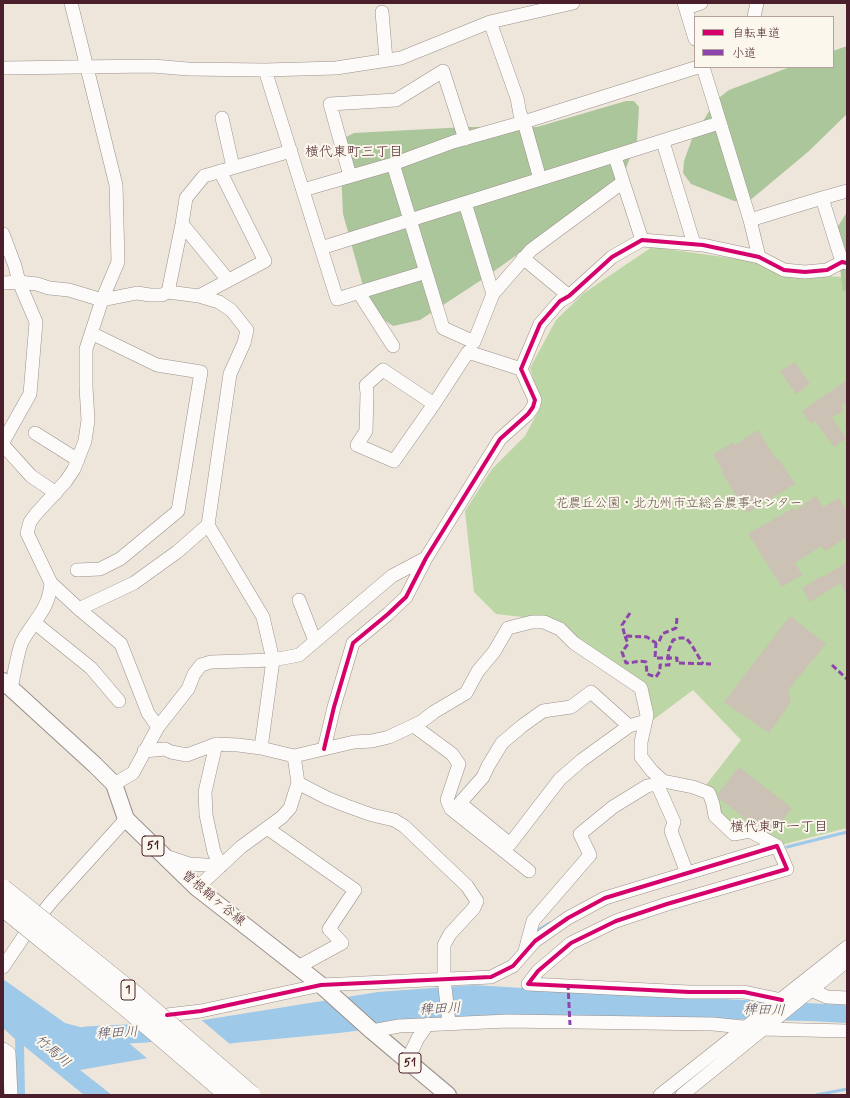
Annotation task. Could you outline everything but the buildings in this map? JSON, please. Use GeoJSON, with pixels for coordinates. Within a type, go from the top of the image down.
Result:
{"type":"FeatureCollection","features":[{"type":"Feature","properties":{"kind":"highway","name":"1"},"geometry":{"type":"LineString","coordinates":[[3,889],[136,996],[251,1095]]}},
{"type":"Feature","properties":{"kind":"highway","name":"1"},"geometry":{"type":"LineString","coordinates":[[3,907],[124,1005],[230,1095]]}},
{"type":"Feature","properties":{"kind":"main road","name":"曽根鞘ヶ谷線"},"geometry":{"type":"LineString","coordinates":[[7,685],[114,784],[126,819],[197,888],[324,988],[448,1095]]}},
{"type":"Feature","properties":{"kind":"street"},"geometry":{"type":"LineString","coordinates":[[71,3],[116,185],[118,262],[102,300],[86,349],[88,420],[85,441],[74,469],[66,482],[35,515],[30,522],[27,533],[51,583],[79,609],[121,644],[148,713],[158,727]]}},
{"type":"Feature","properties":{"kind":"street"},"geometry":{"type":"LineString","coordinates":[[3,68],[153,66],[188,69],[265,70],[336,68],[401,58],[490,22],[573,3]]}},
{"type":"Feature","properties":{"kind":"street"},"geometry":{"type":"LineString","coordinates":[[694,37],[685,6],[701,3]]}},
{"type":"Feature","properties":{"kind":"street"},"geometry":{"type":"LineString","coordinates":[[754,16],[757,3]]}},
{"type":"Feature","properties":{"kind":"street"},"geometry":{"type":"LineString","coordinates":[[382,12],[386,60]]}},
{"type":"Feature","properties":{"kind":"street"},"geometry":{"type":"LineString","coordinates":[[490,22],[517,98],[520,114],[524,122],[540,179]]}},
{"type":"Feature","properties":{"kind":"street"},"geometry":{"type":"LineString","coordinates":[[303,190],[393,164],[465,139],[695,68]]}},
{"type":"Feature","properties":{"kind":"street"},"geometry":{"type":"LineString","coordinates":[[703,68],[750,220],[759,257]]}},
{"type":"Feature","properties":{"kind":"street"},"geometry":{"type":"LineString","coordinates":[[265,70],[337,299],[426,272]]}},
{"type":"Feature","properties":{"kind":"street"},"geometry":{"type":"LineString","coordinates":[[350,176],[330,104],[396,100],[443,71],[465,139]]}},
{"type":"Feature","properties":{"kind":"street"},"geometry":{"type":"LineString","coordinates":[[222,118],[233,167]]}},
{"type":"Feature","properties":{"kind":"street"},"geometry":{"type":"LineString","coordinates":[[321,248],[663,142],[719,123]]}},
{"type":"Feature","properties":{"kind":"street"},"geometry":{"type":"LineString","coordinates":[[663,142],[694,244]]}},
{"type":"Feature","properties":{"kind":"street"},"geometry":{"type":"LineString","coordinates":[[168,292],[186,198],[204,176],[291,151]]}},
{"type":"Feature","properties":{"kind":"street"},"geometry":{"type":"LineString","coordinates":[[615,157],[642,240]]}},
{"type":"Feature","properties":{"kind":"street"},"geometry":{"type":"LineString","coordinates":[[393,164],[443,328],[474,342],[493,294],[523,258],[531,250],[623,182]]}},
{"type":"Feature","properties":{"kind":"street"},"geometry":{"type":"LineString","coordinates":[[199,296],[265,261],[220,171]]}},
{"type":"Feature","properties":{"kind":"street"},"geometry":{"type":"LineString","coordinates":[[750,220],[847,191]]}},
{"type":"Feature","properties":{"kind":"street"},"geometry":{"type":"LineString","coordinates":[[324,749],[334,707],[353,643],[406,597],[426,558],[500,439],[528,414],[533,407],[535,400],[521,369],[540,324],[560,301],[569,296],[612,257],[642,240],[694,244],[759,257],[784,270],[805,272],[827,270],[844,263],[822,198]]}},
{"type":"Feature","properties":{"kind":"street"},"geometry":{"type":"LineString","coordinates":[[465,203],[493,294]]}},
{"type":"Feature","properties":{"kind":"street"},"geometry":{"type":"LineString","coordinates":[[182,224],[228,280]]}},
{"type":"Feature","properties":{"kind":"street"},"geometry":{"type":"LineString","coordinates":[[3,234],[16,266],[19,282],[36,322],[30,394],[3,442]]}},
{"type":"Feature","properties":{"kind":"street"},"geometry":{"type":"LineString","coordinates":[[523,258],[569,296]]}},
{"type":"Feature","properties":{"kind":"street"},"geometry":{"type":"LineString","coordinates":[[3,283],[19,282],[37,284],[49,288],[69,290],[102,300],[138,293],[162,295],[168,292],[199,296],[219,302],[231,310],[247,330],[244,342],[230,374],[208,525],[263,617],[273,660],[261,748]]}},
{"type":"Feature","properties":{"kind":"street"},"geometry":{"type":"LineString","coordinates":[[358,293],[393,346]]}},
{"type":"Feature","properties":{"kind":"street"},"geometry":{"type":"LineString","coordinates":[[77,570],[100,569],[120,559],[178,511],[201,372],[157,365],[91,333]]}},
{"type":"Feature","properties":{"kind":"street"},"geometry":{"type":"LineString","coordinates":[[434,404],[383,370],[366,385],[366,431],[357,445],[394,461],[434,404],[468,352],[521,369]]}},
{"type":"Feature","properties":{"kind":"street"},"geometry":{"type":"LineString","coordinates":[[35,433],[78,460]]}},
{"type":"Feature","properties":{"kind":"street"},"geometry":{"type":"LineString","coordinates":[[3,445],[31,476],[56,493]]}},
{"type":"Feature","properties":{"kind":"street"},"geometry":{"type":"LineString","coordinates":[[79,609],[134,583],[177,552],[208,525]]}},
{"type":"Feature","properties":{"kind":"street"},"geometry":{"type":"LineString","coordinates":[[114,784],[133,773],[158,727],[188,689],[194,674],[201,665],[211,662],[273,660],[300,655],[392,576],[426,558]]}},
{"type":"Feature","properties":{"kind":"street"},"geometry":{"type":"LineString","coordinates":[[7,685],[22,641],[47,603],[51,583]]}},
{"type":"Feature","properties":{"kind":"street"},"geometry":{"type":"LineString","coordinates":[[299,600],[315,642]]}},
{"type":"Feature","properties":{"kind":"street"},"geometry":{"type":"LineString","coordinates":[[144,751],[165,749],[171,752],[187,755],[216,744],[261,748],[294,756],[354,742],[372,742],[389,738],[414,726],[466,693],[478,671],[494,652],[508,628],[532,622],[544,622],[560,629],[574,643],[641,688],[647,715],[641,742],[641,757],[660,783],[674,822],[670,831],[687,873]]}},
{"type":"Feature","properties":{"kind":"street"},"geometry":{"type":"LineString","coordinates":[[35,623],[91,668],[119,701]]}},
{"type":"Feature","properties":{"kind":"street"},"geometry":{"type":"LineString","coordinates":[[629,726],[591,692],[571,707],[543,711],[502,743],[483,777],[460,803],[510,844],[560,779],[582,760],[629,726],[646,721]]}},
{"type":"Feature","properties":{"kind":"street"},"geometry":{"type":"LineString","coordinates":[[414,726],[452,754],[459,764],[447,800],[450,809],[529,871]]}},
{"type":"Feature","properties":{"kind":"street"},"geometry":{"type":"LineString","coordinates":[[216,744],[204,792],[206,816],[214,852],[222,866]]}},
{"type":"Feature","properties":{"kind":"street"},"geometry":{"type":"LineString","coordinates":[[197,888],[241,848],[282,817],[290,808],[298,783],[294,756]]}},
{"type":"Feature","properties":{"kind":"street"},"geometry":{"type":"LineString","coordinates":[[298,783],[327,798],[372,815],[394,820],[404,826],[467,886],[477,901],[474,908],[450,934],[444,945],[444,981],[448,1023]]}},
{"type":"Feature","properties":{"kind":"street"},"geometry":{"type":"LineString","coordinates":[[524,953],[533,921],[590,856],[580,834],[613,807],[647,786],[660,783],[693,787],[709,793],[715,816],[734,834],[750,831],[777,846],[787,870],[667,904],[616,921],[571,944],[538,971],[528,984],[689,992],[744,992],[784,998]]}},
{"type":"Feature","properties":{"kind":"street"},"geometry":{"type":"LineString","coordinates":[[3,967],[26,933],[52,901],[126,819]]}},
{"type":"Feature","properties":{"kind":"street"},"geometry":{"type":"LineString","coordinates":[[267,828],[354,890],[329,929],[342,943],[298,968]]}},
{"type":"Feature","properties":{"kind":"street"},"geometry":{"type":"LineString","coordinates":[[167,1015],[201,1011],[324,988],[491,977],[513,966],[535,941],[562,923],[605,898],[777,846]]}},
{"type":"Feature","properties":{"kind":"street"},"geometry":{"type":"LineString","coordinates":[[163,856],[189,864],[222,866]]}},
{"type":"Feature","properties":{"kind":"street"},"geometry":{"type":"LineString","coordinates":[[682,1095],[726,1059],[750,1029],[784,998],[847,947]]}},
{"type":"Feature","properties":{"kind":"street"},"geometry":{"type":"LineString","coordinates":[[660,1095],[714,1052],[806,994],[847,961]]}},
{"type":"Feature","properties":{"kind":"street"},"geometry":{"type":"LineString","coordinates":[[806,994],[847,998]]}},
{"type":"Feature","properties":{"kind":"street"},"geometry":{"type":"LineString","coordinates":[[372,1031],[399,1026],[508,1021],[713,1024],[750,1029],[847,1031]]}},
{"type":"Feature","properties":{"kind":"street"},"geometry":{"type":"LineString","coordinates":[[407,1061],[418,1038],[428,1024]]}},
{"type":"Feature","properties":{"kind":"street"},"geometry":{"type":"LineString","coordinates":[[3,1049],[9,1054],[11,1095]]}},
{"type":"Feature","properties":{"kind":"green space"},"geometry":{"type":"Polygon","coordinates":[[[847,46],[847,114],[809,151],[748,202],[734,201],[691,184],[683,173],[684,161],[692,139],[716,100],[729,90],[787,68],[834,68],[834,51],[847,46]]]}},
{"type":"Feature","properties":{"kind":"green space"},"geometry":{"type":"Polygon","coordinates":[[[626,101],[634,101],[639,107],[637,141],[624,173],[603,193],[486,277],[420,320],[393,326],[384,320],[366,297],[343,214],[341,170],[342,144],[346,137],[354,133],[466,127],[537,127],[626,101]]]}},
{"type":"Feature","properties":{"kind":"green space"},"geometry":{"type":"Polygon","coordinates":[[[847,212],[847,290],[843,291],[835,231],[847,212]]]}},
{"type":"Feature","properties":{"kind":"green space","name":"花農丘公園・北九州市立総合農事センター"},"geometry":{"type":"Polygon","coordinates":[[[652,247],[752,261],[793,275],[847,277],[847,828],[781,845],[736,831],[718,815],[716,805],[706,785],[741,740],[693,690],[653,720],[645,688],[540,619],[496,614],[474,592],[465,511],[492,469],[525,436],[541,406],[530,368],[556,320],[584,293],[652,247]]]}},
{"type":"Feature","properties":{"kind":"water","name":"竹馬川"},"geometry":{"type":"Polygon","coordinates":[[[3,979],[65,1023],[114,1036],[378,992],[473,985],[847,1005],[847,1023],[548,1015],[474,1016],[339,1033],[234,1043],[80,1070],[112,1095],[84,1095],[24,1046],[25,1095],[17,1095],[15,1039],[3,1028],[3,979]]]}},
{"type":"Feature","properties":{"kind":"pier"},"geometry":{"type":"Polygon","coordinates":[[[199,1018],[231,1045],[149,1060],[117,1033],[199,1018]]]}},
{"type":"Feature","properties":{"kind":"waterway"},"geometry":{"type":"LineString","coordinates":[[787,847],[847,832]]}},
{"type":"Feature","properties":{"kind":"waterway"},"geometry":{"type":"LineString","coordinates":[[536,931],[550,923]]}},
{"type":"Feature","properties":{"kind":"waterway","name":"稗田川"},"geometry":{"type":"LineString","coordinates":[[86,1036],[147,1033]]}},
{"type":"Feature","properties":{"kind":"waterway"},"geometry":{"type":"LineString","coordinates":[[816,1095],[847,1089]]}},
{"type":"Feature","properties":{"kind":"marked path"},"geometry":{"type":"LineString","coordinates":[[630,613],[622,625],[625,636],[647,637],[656,643]]}},
{"type":"Feature","properties":{"kind":"marked path"},"geometry":{"type":"LineString","coordinates":[[677,618],[676,628],[662,634],[659,642],[656,643],[655,658],[677,658],[677,663],[711,664]]}},
{"type":"Feature","properties":{"kind":"marked path"},"geometry":{"type":"LineString","coordinates":[[625,636],[628,644],[622,652],[626,663],[641,661],[646,662],[647,674],[656,677],[660,671],[660,665],[669,665],[668,652],[673,640],[680,638],[686,638],[703,664]]}},
{"type":"Feature","properties":{"kind":"marked path"},"geometry":{"type":"LineString","coordinates":[[832,665],[847,679]]}},
{"type":"Feature","properties":{"kind":"marked path"},"geometry":{"type":"LineString","coordinates":[[568,984],[570,1025]]}},
{"type":"Feature","properties":{"kind":"cycle path"},"geometry":{"type":"LineString","coordinates":[[324,749],[334,707],[353,643],[406,597],[426,558],[500,439],[528,414],[533,407],[535,400],[521,369],[540,324],[560,301],[569,296],[612,257],[642,240],[703,245],[759,257],[784,270],[805,272],[827,270],[842,262],[847,263]]}},
{"type":"Feature","properties":{"kind":"cycle path"},"geometry":{"type":"LineString","coordinates":[[167,1015],[201,1011],[321,985],[491,977],[513,966],[535,941],[568,918],[605,898],[777,846],[787,869],[667,904],[616,921],[571,943],[538,971],[528,984],[689,992],[744,992],[782,1000]]}},
{"type":"Feature","properties":{"kind":"district","name":"横代東町三丁目"},"geometry":{"type":"Point","coordinates":[354,153]}},
{"type":"Feature","properties":{"kind":"district","name":"横代東町一丁目"},"geometry":{"type":"Point","coordinates":[779,828]}}]}
